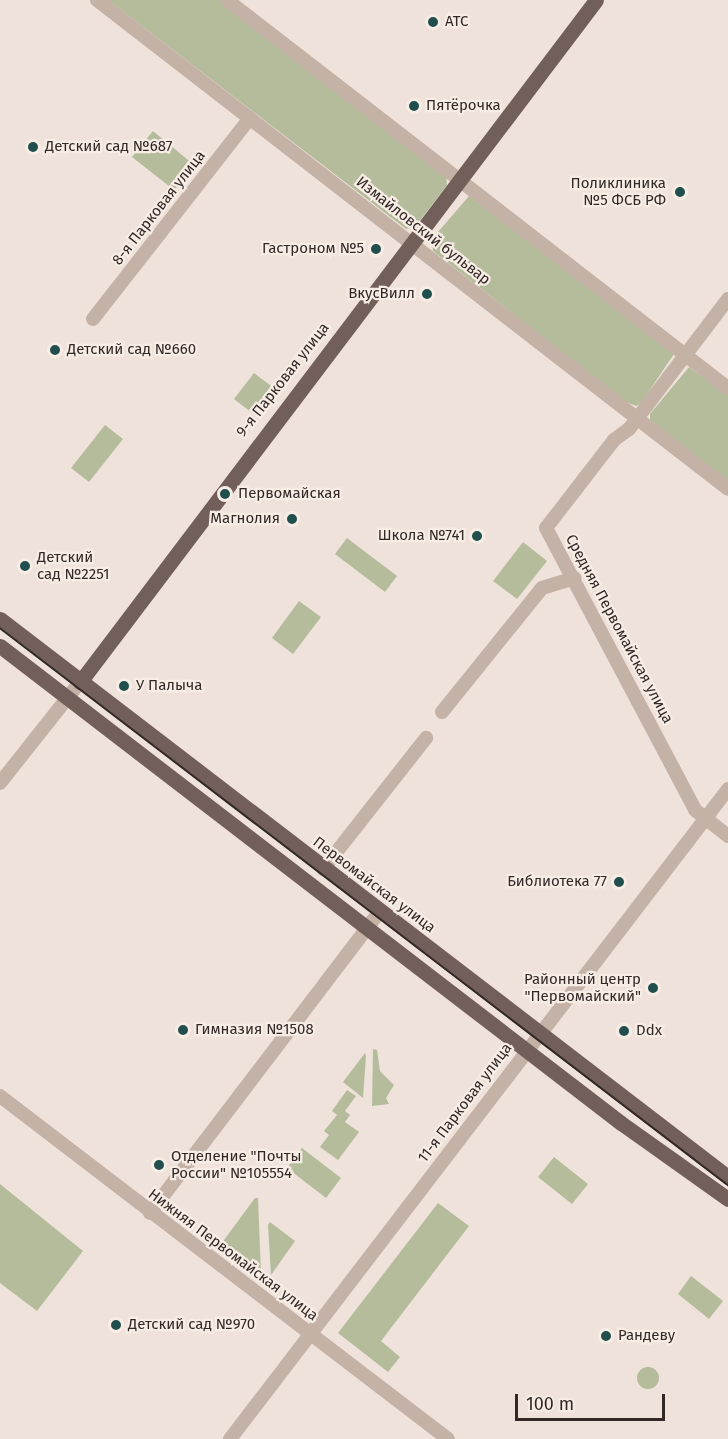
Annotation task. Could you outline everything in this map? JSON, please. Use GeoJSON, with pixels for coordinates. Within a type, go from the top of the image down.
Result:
{"type":"FeatureCollection","features":[{"type":"Feature","properties":{"kind":"main road","name":"9-я Парковая улица"},"geometry":{"type":"LineString","coordinates":[[80,682],[596,0]]}},
{"type":"Feature","properties":{"kind":"main road","name":"Первомайская улица"},"geometry":{"type":"LineString","coordinates":[[0,619],[728,1178]]}},
{"type":"Feature","properties":{"kind":"main road"},"geometry":{"type":"LineString","coordinates":[[0,646],[66,699],[368,927],[526,1050],[728,1199]]}},
{"type":"Feature","properties":{"kind":"street","name":"Измайловский бульвар"},"geometry":{"type":"LineString","coordinates":[[97,0],[728,489]]}},
{"type":"Feature","properties":{"kind":"street"},"geometry":{"type":"LineString","coordinates":[[227,0],[728,388]]}},
{"type":"Feature","properties":{"kind":"street","name":"8-я Парковая улица"},"geometry":{"type":"LineString","coordinates":[[93,319],[250,118]]}},
{"type":"Feature","properties":{"kind":"street","name":"Средняя Первомайская улица"},"geometry":{"type":"LineString","coordinates":[[728,299],[637,418],[614,440],[546,528],[694,810],[728,836]]}},
{"type":"Feature","properties":{"kind":"street"},"geometry":{"type":"LineString","coordinates":[[442,712],[542,588],[574,578]]}},
{"type":"Feature","properties":{"kind":"street","name":"9-я Парковая улица"},"geometry":{"type":"LineString","coordinates":[[0,783],[80,682]]}},
{"type":"Feature","properties":{"kind":"street"},"geometry":{"type":"LineString","coordinates":[[323,869],[426,738]]}},
{"type":"Feature","properties":{"kind":"street","name":"11-я Парковая улица"},"geometry":{"type":"LineString","coordinates":[[230,1439],[728,789]]}},
{"type":"Feature","properties":{"kind":"street"},"geometry":{"type":"LineString","coordinates":[[150,1213],[379,912]]}},
{"type":"Feature","properties":{"kind":"street","name":"Нижняя Первомайская улица"},"geometry":{"type":"LineString","coordinates":[[0,1096],[448,1439]]}},
{"type":"Feature","properties":{"kind":"green space"},"geometry":{"type":"Polygon","coordinates":[[[108,0],[220,0],[446,174],[447,185],[415,227],[406,229],[108,0]]]}},
{"type":"Feature","properties":{"kind":"green space"},"geometry":{"type":"Polygon","coordinates":[[[153,131],[194,165],[174,190],[132,157],[153,131]]]}},
{"type":"Feature","properties":{"kind":"green space"},"geometry":{"type":"Polygon","coordinates":[[[469,196],[674,354],[641,403],[636,406],[624,401],[433,251],[432,239],[469,196]]]}},
{"type":"Feature","properties":{"kind":"green space"},"geometry":{"type":"Polygon","coordinates":[[[689,367],[728,395],[728,482],[650,420],[650,414],[689,367]]]}},
{"type":"Feature","properties":{"kind":"green space"},"geometry":{"type":"Polygon","coordinates":[[[254,373],[275,389],[255,415],[234,399],[254,373]]]}},
{"type":"Feature","properties":{"kind":"green space"},"geometry":{"type":"Polygon","coordinates":[[[105,425],[123,439],[89,482],[71,468],[105,425]]]}},
{"type":"Feature","properties":{"kind":"green space"},"geometry":{"type":"Polygon","coordinates":[[[347,538],[397,576],[385,592],[335,554],[347,538]]]}},
{"type":"Feature","properties":{"kind":"green space"},"geometry":{"type":"Polygon","coordinates":[[[523,542],[547,561],[517,599],[493,581],[523,542]]]}},
{"type":"Feature","properties":{"kind":"green space"},"geometry":{"type":"Polygon","coordinates":[[[299,601],[321,617],[293,654],[272,638],[299,601]]]}},
{"type":"Feature","properties":{"kind":"green space"},"geometry":{"type":"Polygon","coordinates":[[[373,1049],[377,1050],[380,1071],[394,1085],[386,1098],[389,1104],[372,1106],[373,1049]]]}},
{"type":"Feature","properties":{"kind":"green space"},"geometry":{"type":"Polygon","coordinates":[[[365,1053],[366,1056],[363,1098],[343,1082],[365,1053]]]}},
{"type":"Feature","properties":{"kind":"green space"},"geometry":{"type":"Polygon","coordinates":[[[347,1090],[356,1096],[345,1111],[350,1115],[345,1122],[359,1132],[338,1160],[320,1147],[329,1135],[324,1131],[337,1115],[332,1111],[347,1090]]]}},
{"type":"Feature","properties":{"kind":"green space"},"geometry":{"type":"Polygon","coordinates":[[[302,1148],[341,1178],[326,1198],[287,1168],[302,1148]]]}},
{"type":"Feature","properties":{"kind":"green space"},"geometry":{"type":"Polygon","coordinates":[[[554,1157],[588,1184],[572,1204],[538,1177],[554,1157]]]}},
{"type":"Feature","properties":{"kind":"green space"},"geometry":{"type":"Polygon","coordinates":[[[0,1184],[83,1251],[37,1311],[0,1283],[0,1184]]]}},
{"type":"Feature","properties":{"kind":"green space"},"geometry":{"type":"Polygon","coordinates":[[[255,1198],[258,1198],[261,1274],[221,1244],[255,1198]]]}},
{"type":"Feature","properties":{"kind":"green space"},"geometry":{"type":"Polygon","coordinates":[[[438,1203],[469,1226],[381,1341],[400,1357],[388,1372],[338,1333],[438,1203]]]}},
{"type":"Feature","properties":{"kind":"green space"},"geometry":{"type":"Polygon","coordinates":[[[270,1222],[295,1241],[271,1275],[268,1225],[270,1222]]]}},
{"type":"Feature","properties":{"kind":"green space"},"geometry":{"type":"Polygon","coordinates":[[[691,1276],[723,1301],[709,1319],[678,1294],[691,1276]]]}},
{"type":"Feature","properties":{"kind":"green space"},"geometry":{"type":"Polygon","coordinates":[[[644,1367],[652,1367],[659,1374],[659,1382],[652,1389],[644,1389],[637,1382],[637,1374],[644,1367]]]}},
{"type":"Feature","properties":{"kind":"tram line"},"geometry":{"type":"LineString","coordinates":[[0,628],[728,1185]]}},
{"type":"Feature","properties":{"kind":"place","name":"АТС"},"geometry":{"type":"Point","coordinates":[433,22]}},
{"type":"Feature","properties":{"kind":"place","name":"Пятёрочка"},"geometry":{"type":"Point","coordinates":[414,106]}},
{"type":"Feature","properties":{"kind":"place","name":"Детский сад №687"},"geometry":{"type":"Point","coordinates":[33,147]}},
{"type":"Feature","properties":{"kind":"place","name":"Поликлиника №5 ФСБ РФ"},"geometry":{"type":"Point","coordinates":[680,192]}},
{"type":"Feature","properties":{"kind":"place","name":"Гастроном №5"},"geometry":{"type":"Point","coordinates":[376,249]}},
{"type":"Feature","properties":{"kind":"place","name":"ВкусВилл"},"geometry":{"type":"Point","coordinates":[427,294]}},
{"type":"Feature","properties":{"kind":"place","name":"Детский сад №660"},"geometry":{"type":"Point","coordinates":[55,350]}},
{"type":"Feature","properties":{"kind":"place","name":"Первомайская"},"geometry":{"type":"Point","coordinates":[225,494]}},
{"type":"Feature","properties":{"kind":"place","name":"Магнолия"},"geometry":{"type":"Point","coordinates":[292,519]}},
{"type":"Feature","properties":{"kind":"place","name":"Школа №741"},"geometry":{"type":"Point","coordinates":[477,536]}},
{"type":"Feature","properties":{"kind":"place","name":"Детский сад №2251"},"geometry":{"type":"Point","coordinates":[25,566]}},
{"type":"Feature","properties":{"kind":"place","name":"У Палыча"},"geometry":{"type":"Point","coordinates":[124,686]}},
{"type":"Feature","properties":{"kind":"place","name":"Библиотека 77"},"geometry":{"type":"Point","coordinates":[619,882]}},
{"type":"Feature","properties":{"kind":"place","name":"Районный центр \"Первомайский\""},"geometry":{"type":"Point","coordinates":[653,988]}},
{"type":"Feature","properties":{"kind":"place","name":"Гимназия №1508"},"geometry":{"type":"Point","coordinates":[183,1030]}},
{"type":"Feature","properties":{"kind":"place","name":"Ddx"},"geometry":{"type":"Point","coordinates":[624,1031]}},
{"type":"Feature","properties":{"kind":"place","name":"Отделение \"Почты России\" №105554"},"geometry":{"type":"Point","coordinates":[159,1165]}},
{"type":"Feature","properties":{"kind":"place","name":"Детский сад №970"},"geometry":{"type":"Point","coordinates":[116,1325]}},
{"type":"Feature","properties":{"kind":"place","name":"Рандеву"},"geometry":{"type":"Point","coordinates":[606,1336]}}]}
